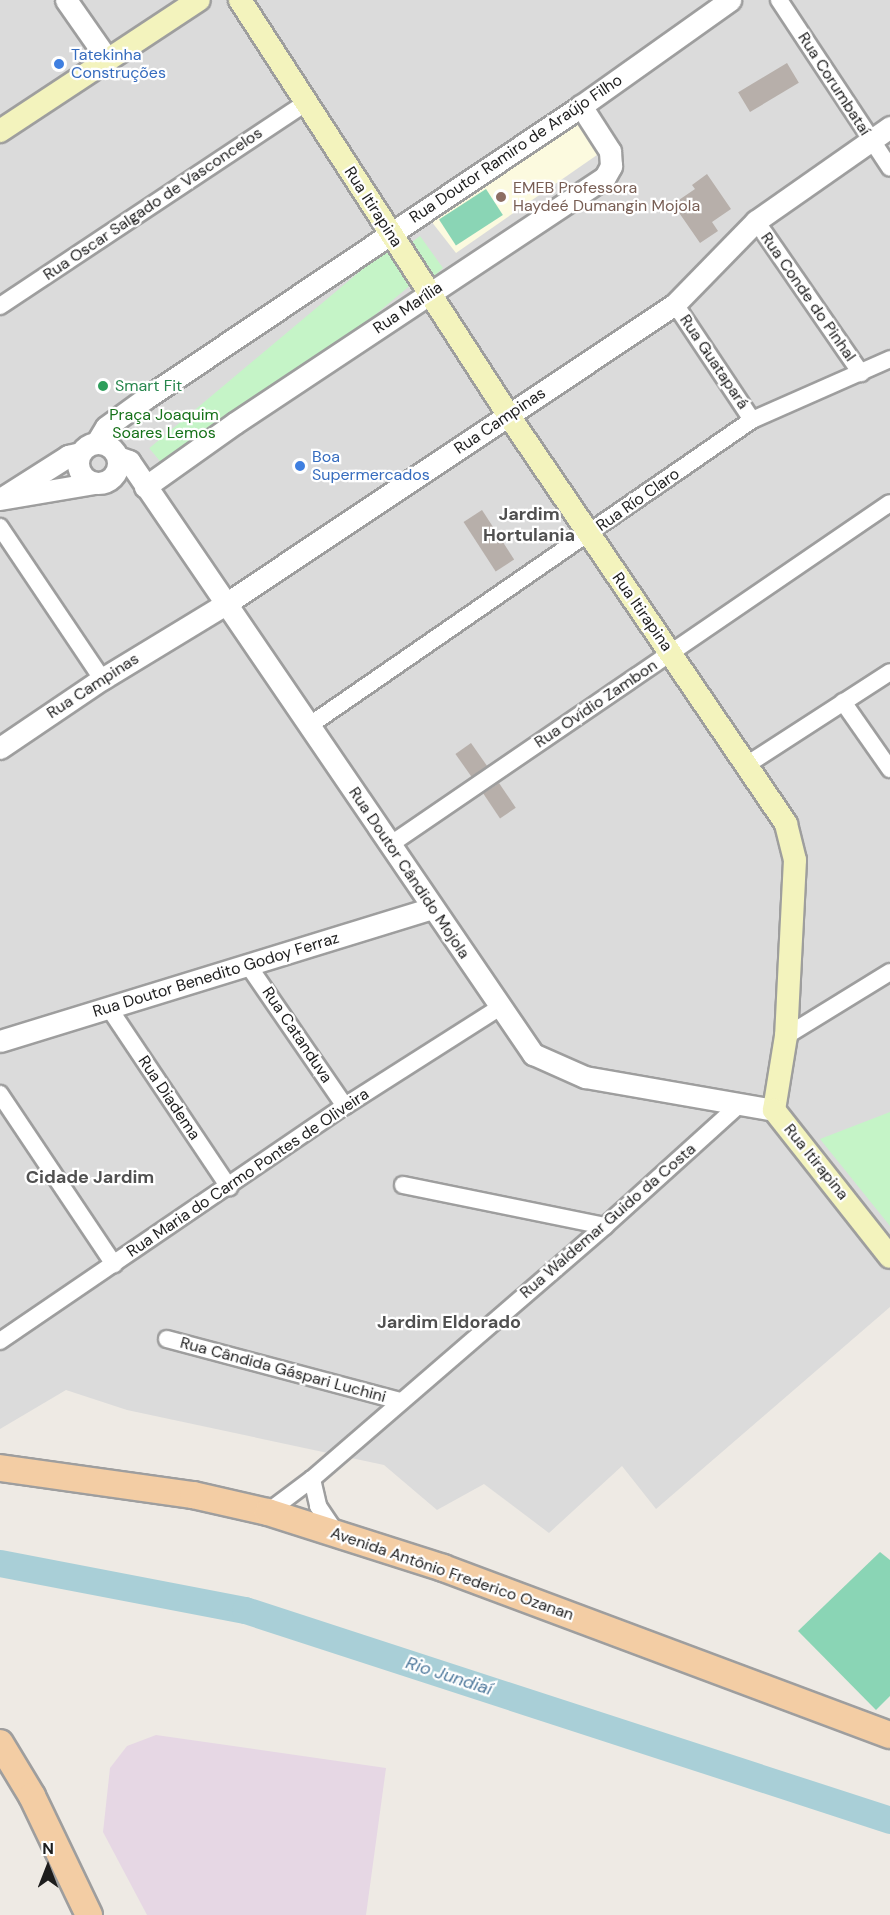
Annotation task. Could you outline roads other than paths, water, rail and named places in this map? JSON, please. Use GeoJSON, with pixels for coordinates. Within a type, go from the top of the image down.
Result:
{"type":"FeatureCollection","features":[{"type":"Feature","properties":{"kind":"main road"},"geometry":{"type":"LineString","coordinates":[[0,131],[199,0]]}},
{"type":"Feature","properties":{"kind":"main road","name":"Rua Itirapina"},"geometry":{"type":"LineString","coordinates":[[240,0],[509,416],[786,824],[795,860],[786,1036],[774,1110],[890,1257]]}},
{"type":"Feature","properties":{"kind":"main road","name":"Avenida Antônio Frederico Ozanan"},"geometry":{"type":"LineString","coordinates":[[0,1468],[193,1495],[268,1512],[465,1575],[890,1735]]}},
{"type":"Feature","properties":{"kind":"main road"},"geometry":{"type":"LineString","coordinates":[[0,1743],[32,1796],[89,1915]]}},
{"type":"Feature","properties":{"kind":"street"},"geometry":{"type":"LineString","coordinates":[[66,0],[108,60]]}},
{"type":"Feature","properties":{"kind":"street","name":"Rua Doutor Ramiro de Araújo Filho"},"geometry":{"type":"LineString","coordinates":[[88,448],[106,427],[146,398],[581,106],[730,0]]}},
{"type":"Feature","properties":{"kind":"street","name":"Rua Corumbataí"},"geometry":{"type":"LineString","coordinates":[[779,0],[890,168]]}},
{"type":"Feature","properties":{"kind":"street","name":"Rua Oscar Salgado de Vasconcelos"},"geometry":{"type":"LineString","coordinates":[[0,306],[305,103]]}},
{"type":"Feature","properties":{"kind":"street","name":"Rua Marília"},"geometry":{"type":"LineString","coordinates":[[145,488],[605,177],[611,166],[610,151],[581,106]]}},
{"type":"Feature","properties":{"kind":"street","name":"Rua Campinas"},"geometry":{"type":"LineString","coordinates":[[0,748],[102,679],[227,603],[675,304],[756,221],[890,127]]}},
{"type":"Feature","properties":{"kind":"street","name":"Rua Conde do Pinhal"},"geometry":{"type":"LineString","coordinates":[[756,221],[861,373]]}},
{"type":"Feature","properties":{"kind":"street","name":"Rua Guatapará"},"geometry":{"type":"LineString","coordinates":[[675,304],[752,420]]}},
{"type":"Feature","properties":{"kind":"street","name":"Rua Río Claro"},"geometry":{"type":"LineString","coordinates":[[310,725],[752,420],[890,358]]}},
{"type":"Feature","properties":{"kind":"street"},"geometry":{"type":"LineString","coordinates":[[88,448],[80,471],[101,482]]}},
{"type":"Feature","properties":{"kind":"street"},"geometry":{"type":"LineString","coordinates":[[1,498],[68,456],[88,448]]}},
{"type":"Feature","properties":{"kind":"street","name":"Rua Doutor Cândido Mojola"},"geometry":{"type":"LineString","coordinates":[[88,448],[114,449],[118,457],[129,461],[145,488],[227,603],[391,844],[498,1008],[532,1054],[569,1072],[613,1083],[774,1110]]}},
{"type":"Feature","properties":{"kind":"street"},"geometry":{"type":"LineString","coordinates":[[101,482],[118,468],[118,457]]}},
{"type":"Feature","properties":{"kind":"street"},"geometry":{"type":"LineString","coordinates":[[1,498],[101,482],[145,488]]}},
{"type":"Feature","properties":{"kind":"street","name":"Rua Ovídio Zambon"},"geometry":{"type":"LineString","coordinates":[[391,844],[890,503]]}},
{"type":"Feature","properties":{"kind":"street"},"geometry":{"type":"LineString","coordinates":[[0,527],[102,679]]}},
{"type":"Feature","properties":{"kind":"street"},"geometry":{"type":"LineString","coordinates":[[748,765],[890,672]]}},
{"type":"Feature","properties":{"kind":"street"},"geometry":{"type":"LineString","coordinates":[[843,702],[890,770]]}},
{"type":"Feature","properties":{"kind":"street","name":"Rua Doutor Benedito Godoy Ferraz"},"geometry":{"type":"LineString","coordinates":[[0,1041],[432,908]]}},
{"type":"Feature","properties":{"kind":"street","name":"Rua Catanduva"},"geometry":{"type":"LineString","coordinates":[[248,965],[345,1106]]}},
{"type":"Feature","properties":{"kind":"street"},"geometry":{"type":"LineString","coordinates":[[786,1036],[890,972]]}},
{"type":"Feature","properties":{"kind":"street","name":"Rua Diadema"},"geometry":{"type":"LineString","coordinates":[[109,1008],[229,1187]]}},
{"type":"Feature","properties":{"kind":"street","name":"Rua Maria do Carmo Pontes de Oliveira"},"geometry":{"type":"LineString","coordinates":[[0,1340],[229,1187],[345,1106],[498,1008]]}},
{"type":"Feature","properties":{"kind":"street"},"geometry":{"type":"LineString","coordinates":[[0,1094],[114,1264]]}},
{"type":"Feature","properties":{"kind":"street","name":"Rua Waldemar Guido da Costa"},"geometry":{"type":"LineString","coordinates":[[268,1512],[312,1479],[604,1226],[740,1104]]}},
{"type":"Feature","properties":{"kind":"street"},"geometry":{"type":"LineString","coordinates":[[403,1185],[604,1226]]}},
{"type":"Feature","properties":{"kind":"street","name":"Rua Cândida Gáspari Luchini"},"geometry":{"type":"LineString","coordinates":[[167,1339],[361,1387],[400,1401]]}},
{"type":"Feature","properties":{"kind":"street"},"geometry":{"type":"LineString","coordinates":[[312,1479],[318,1506],[339,1535]]}},
{"type":"Feature","properties":{"kind":"waterway","name":"Rio Jundiaí"},"geometry":{"type":"LineString","coordinates":[[0,1563],[245,1610],[890,1820]]}},
{"type":"Feature","properties":{"kind":"place","name":"Tatekinha Construções"},"geometry":{"type":"Point","coordinates":[59,64]}},
{"type":"Feature","properties":{"kind":"place","name":"EMEB Professora Haydeé Dumangin Mojola"},"geometry":{"type":"Point","coordinates":[501,197]}},
{"type":"Feature","properties":{"kind":"place","name":"Smart Fit"},"geometry":{"type":"Point","coordinates":[103,386]}},
{"type":"Feature","properties":{"kind":"place","name":"Boa Supermercados"},"geometry":{"type":"Point","coordinates":[300,466]}},
{"type":"Feature","properties":{"kind":"district","name":"Jardim Hortulania"},"geometry":{"type":"Point","coordinates":[529,525]}},
{"type":"Feature","properties":{"kind":"district","name":"Cidade Jardim"},"geometry":{"type":"Point","coordinates":[90,1177]}},
{"type":"Feature","properties":{"kind":"district","name":"Jardim Eldorado"},"geometry":{"type":"Point","coordinates":[449,1322]}},
{"type":"Feature","properties":{"kind":"park label","name":"Praça Joaquim Soares Lemos"},"geometry":{"type":"Point","coordinates":[164,424]}}]}
